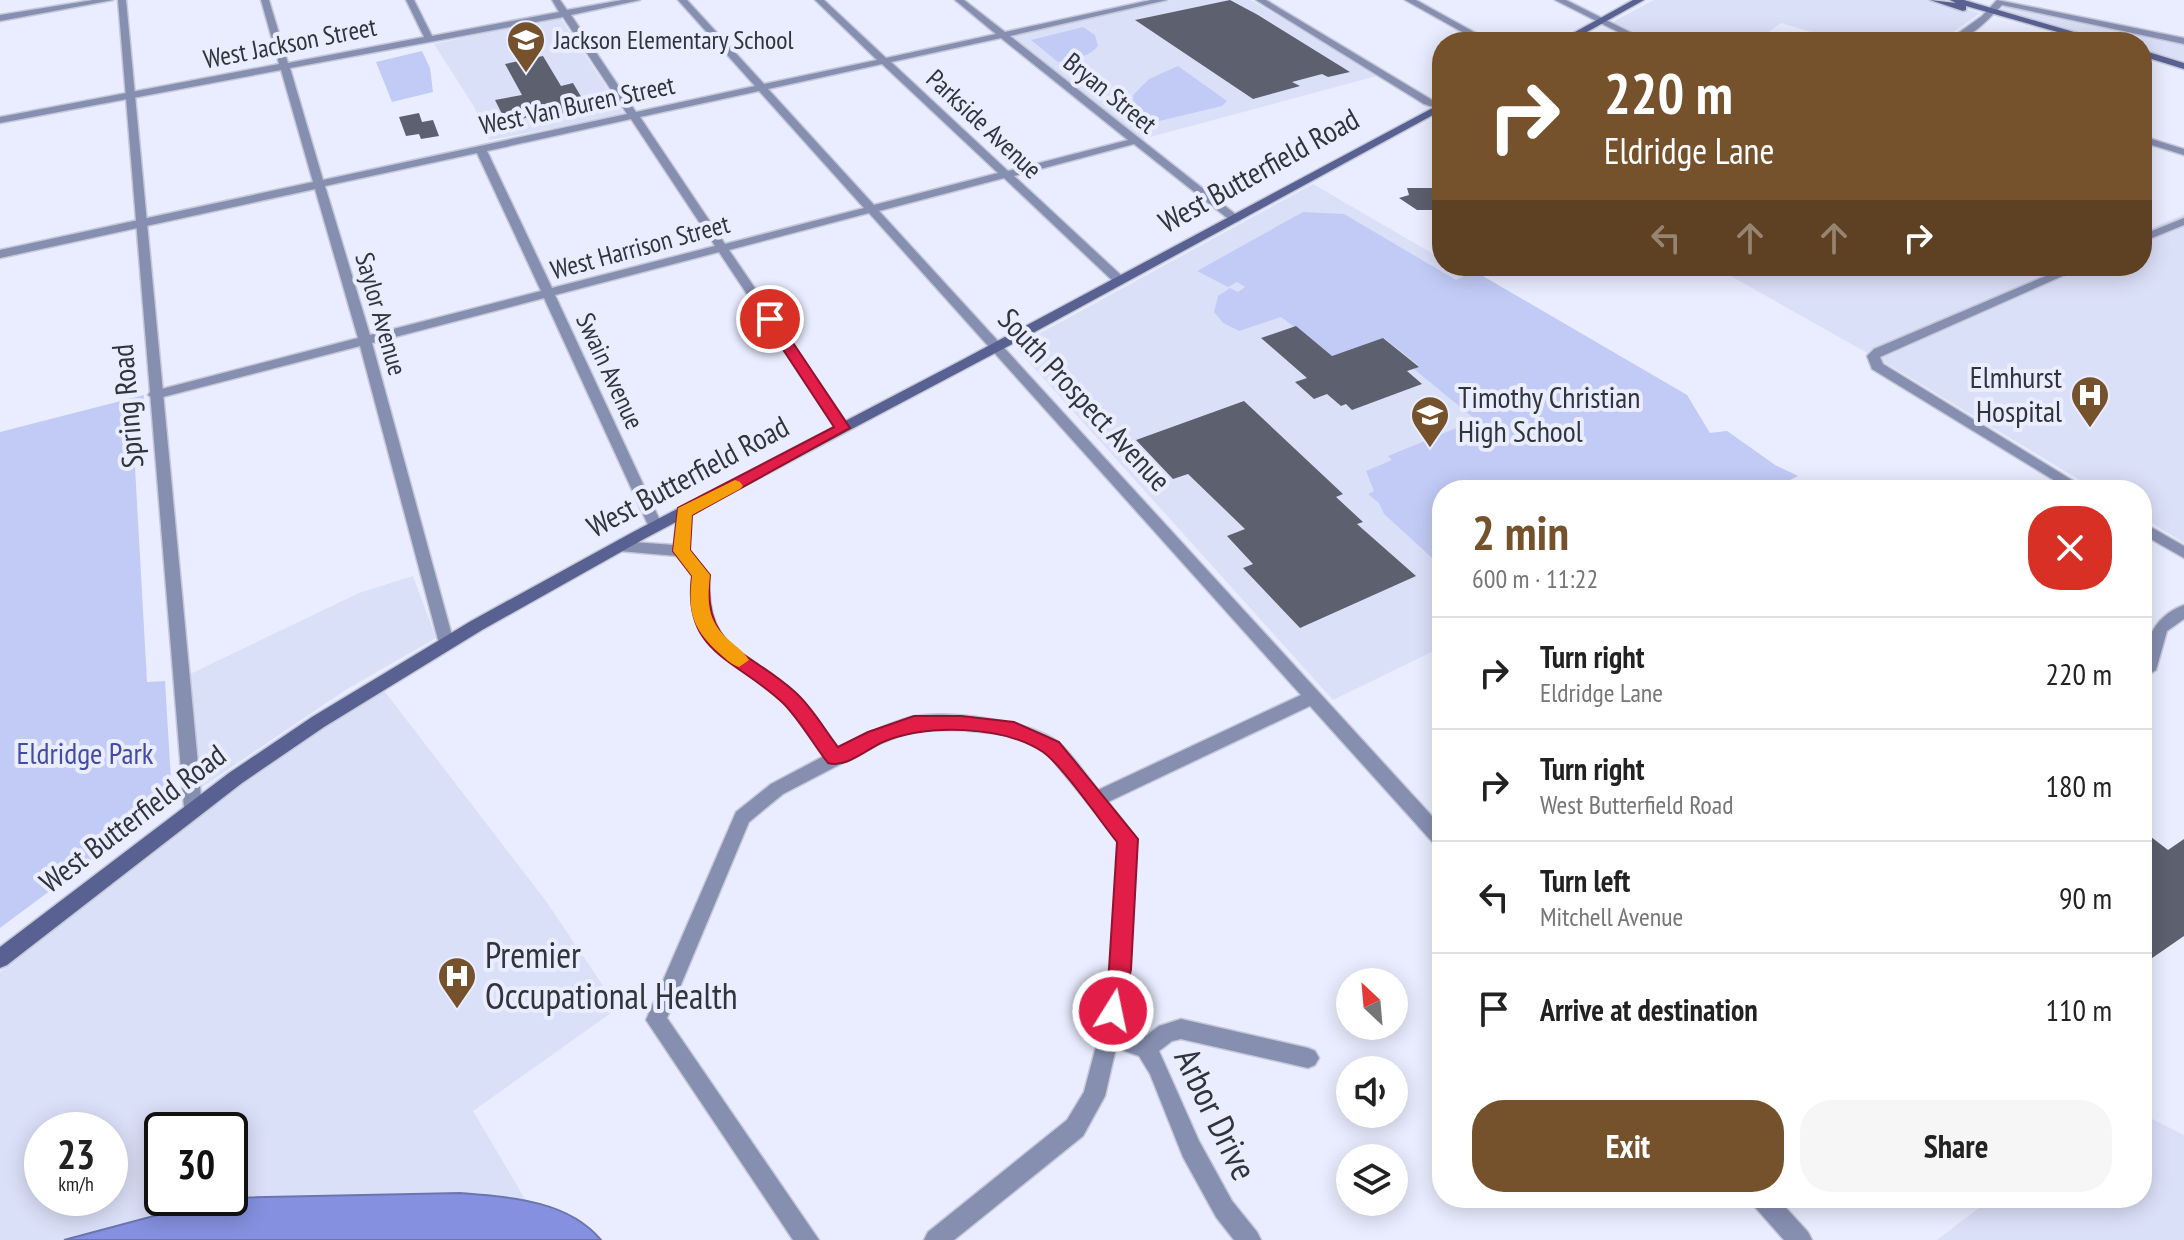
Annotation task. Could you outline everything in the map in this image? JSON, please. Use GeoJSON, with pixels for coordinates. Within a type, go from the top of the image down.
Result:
{"type":"FeatureCollection","features":[{"type":"Feature","properties":{"kind":"main road"},"geometry":{"type":"LineString","coordinates":[[1581,32],[1640,0]]}},
{"type":"Feature","properties":{"kind":"main road"},"geometry":{"type":"LineString","coordinates":[[1934,0],[2064,32]]}},
{"type":"Feature","properties":{"kind":"main road"},"geometry":{"type":"LineString","coordinates":[[1954,0],[2051,32]]}},
{"type":"Feature","properties":{"kind":"main road"},"geometry":{"type":"LineString","coordinates":[[2152,57],[2184,69]]}},
{"type":"Feature","properties":{"kind":"main road"},"geometry":{"type":"LineString","coordinates":[[2152,62],[2184,69]]}},
{"type":"Feature","properties":{"kind":"main road","name":"West Butterfield Road"},"geometry":{"type":"LineString","coordinates":[[0,959],[193,807],[315,724],[446,643],[619,546],[995,348],[1432,111]]}},
{"type":"Feature","properties":{"kind":"street"},"geometry":{"type":"LineString","coordinates":[[0,18],[109,0]]}},
{"type":"Feature","properties":{"kind":"street","name":"Spring Road"},"geometry":{"type":"LineString","coordinates":[[122,0],[139,224],[193,807]]}},
{"type":"Feature","properties":{"kind":"street","name":"Saylor Avenue"},"geometry":{"type":"LineString","coordinates":[[265,0],[365,340],[446,643]]}},
{"type":"Feature","properties":{"kind":"street"},"geometry":{"type":"LineString","coordinates":[[410,0],[429,39]]}},
{"type":"Feature","properties":{"kind":"street"},"geometry":{"type":"LineString","coordinates":[[556,0],[843,428]]}},
{"type":"Feature","properties":{"kind":"street","name":"West Jackson Street"},"geometry":{"type":"LineString","coordinates":[[0,120],[636,0]]}},
{"type":"Feature","properties":{"kind":"street","name":"South Prospect Avenue"},"geometry":{"type":"LineString","coordinates":[[682,0],[1432,829]]}},
{"type":"Feature","properties":{"kind":"street","name":"Parkside Avenue"},"geometry":{"type":"LineString","coordinates":[[819,0],[1119,280]]}},
{"type":"Feature","properties":{"kind":"street","name":"Bryan Street"},"geometry":{"type":"LineString","coordinates":[[959,0],[1235,219]]}},
{"type":"Feature","properties":{"kind":"street"},"geometry":{"type":"LineString","coordinates":[[1110,0],[1123,9]]}},
{"type":"Feature","properties":{"kind":"street","name":"West Van Buren Street"},"geometry":{"type":"LineString","coordinates":[[0,254],[1163,0]]}},
{"type":"Feature","properties":{"kind":"street"},"geometry":{"type":"LineString","coordinates":[[1260,0],[1432,103]]}},
{"type":"Feature","properties":{"kind":"street"},"geometry":{"type":"LineString","coordinates":[[1409,0],[1468,32]]}},
{"type":"Feature","properties":{"kind":"street"},"geometry":{"type":"LineString","coordinates":[[1559,0],[1625,32]]}},
{"type":"Feature","properties":{"kind":"street"},"geometry":{"type":"LineString","coordinates":[[1965,32],[2002,1],[2141,32]]}},
{"type":"Feature","properties":{"kind":"street"},"geometry":{"type":"LineString","coordinates":[[2152,34],[2184,41]]}},
{"type":"Feature","properties":{"kind":"street","name":"West Harrison Street"},"geometry":{"type":"LineString","coordinates":[[155,395],[1135,141]]}},
{"type":"Feature","properties":{"kind":"street"},"geometry":{"type":"LineString","coordinates":[[2152,142],[2184,152]]}},
{"type":"Feature","properties":{"kind":"street","name":"Swain Avenue"},"geometry":{"type":"LineString","coordinates":[[481,149],[656,527]]}},
{"type":"Feature","properties":{"kind":"street"},"geometry":{"type":"LineString","coordinates":[[2152,224],[2184,211]]}},
{"type":"Feature","properties":{"kind":"street"},"geometry":{"type":"LineString","coordinates":[[2152,235],[2184,221]]}},
{"type":"Feature","properties":{"kind":"street"},"geometry":{"type":"LineString","coordinates":[[2056,276],[1879,352],[1873,360],[1877,366],[2065,480]]}},
{"type":"Feature","properties":{"kind":"street"},"geometry":{"type":"LineString","coordinates":[[684,512],[681,551],[701,575],[698,602],[702,619],[711,635],[790,699],[835,758]]}},
{"type":"Feature","properties":{"kind":"street"},"geometry":{"type":"LineString","coordinates":[[2152,533],[2184,553]]}},
{"type":"Feature","properties":{"kind":"street"},"geometry":{"type":"LineString","coordinates":[[619,546],[681,551]]}},
{"type":"Feature","properties":{"kind":"street"},"geometry":{"type":"LineString","coordinates":[[2152,658],[2160,628],[2184,611]]}},
{"type":"Feature","properties":{"kind":"street"},"geometry":{"type":"LineString","coordinates":[[1095,800],[1313,697]]}},
{"type":"Feature","properties":{"kind":"street"},"geometry":{"type":"LineString","coordinates":[[807,1240],[656,1020],[742,817],[777,789],[875,738],[914,723],[961,723],[1014,729],[1052,747],[1128,839],[1120,969],[1109,1035],[1094,1096],[1075,1128],[937,1240]]}},
{"type":"Feature","properties":{"kind":"street"},"geometry":{"type":"LineString","coordinates":[[1146,1049],[1166,1033],[1181,1029],[1308,1058]]}},
{"type":"Feature","properties":{"kind":"street","name":"Arbor Drive"},"geometry":{"type":"LineString","coordinates":[[1109,1035],[1146,1049],[1158,1068],[1191,1149],[1224,1209],[1249,1240]]}},
{"type":"Feature","properties":{"kind":"street"},"geometry":{"type":"LineString","coordinates":[[1771,1208],[1800,1240]]}},
{"type":"Feature","properties":{"kind":"shaded area"},"geometry":{"type":"Polygon","coordinates":[[[1172,0],[1251,0],[1378,76],[1139,140],[1008,36],[1172,0]]]}},
{"type":"Feature","properties":{"kind":"shaded area"},"geometry":{"type":"Polygon","coordinates":[[[1654,0],[1932,0],[1980,13],[1954,32],[1811,32],[1781,23],[1769,32],[1629,32],[1611,23],[1654,0]]]}},
{"type":"Feature","properties":{"kind":"shaded area"},"geometry":{"type":"Polygon","coordinates":[[[2008,2],[2147,32],[2070,32],[1999,12],[2008,2]]]}},
{"type":"Feature","properties":{"kind":"shaded area","name":"Jackson Elementary School"},"geometry":{"type":"Polygon","coordinates":[[[559,16],[625,115],[489,140],[473,105],[434,44],[559,16]]]}},
{"type":"Feature","properties":{"kind":"shaded area"},"geometry":{"type":"Polygon","coordinates":[[[2152,33],[2184,40],[2184,64],[2152,56],[2152,33]]]}},
{"type":"Feature","properties":{"kind":"shaded area","name":"Timothy Christian High School"},"geometry":{"type":"Polygon","coordinates":[[[1313,184],[1432,253],[1432,276],[1483,276],[1687,395],[1710,433],[1727,431],[1775,465],[1798,476],[1790,480],[1432,480],[1432,652],[1333,700],[1015,347],[1313,184]]]}},
{"type":"Feature","properties":{"kind":"shaded area","name":"Elmhurst Hospital"},"geometry":{"type":"Polygon","coordinates":[[[2184,214],[2184,543],[2152,523],[2152,480],[2079,480],[1894,368],[1731,276],[2152,276],[2152,228],[2184,214]]]}},
{"type":"Feature","properties":{"kind":"shaded area"},"geometry":{"type":"Polygon","coordinates":[[[413,576],[436,638],[347,689],[202,787],[188,675],[359,593],[413,576]]]}},
{"type":"Feature","properties":{"kind":"shaded area"},"geometry":{"type":"Polygon","coordinates":[[[382,688],[546,901],[618,1008],[473,1111],[525,1199],[460,1193],[248,1198],[248,1112],[144,1112],[144,1216],[154,1216],[64,1240],[0,1240],[0,972],[197,814],[294,744],[382,688]]]}},
{"type":"Feature","properties":{"kind":"shaded area"},"geometry":{"type":"Polygon","coordinates":[[[2152,1119],[2184,1135],[2184,1240],[1937,1240],[1979,1208],[2152,1208],[2152,1119]]]}},
{"type":"Feature","properties":{"kind":"green space"},"geometry":{"type":"Polygon","coordinates":[[[1083,27],[1095,35],[1098,46],[1074,59],[1058,62],[1031,40],[1083,27]]]}},
{"type":"Feature","properties":{"kind":"green space"},"geometry":{"type":"Polygon","coordinates":[[[422,51],[430,68],[433,92],[392,102],[376,62],[422,51]]]}},
{"type":"Feature","properties":{"kind":"green space"},"geometry":{"type":"Polygon","coordinates":[[[1178,66],[1227,101],[1222,106],[1151,123],[1134,105],[1133,95],[1149,79],[1178,66]]]}},
{"type":"Feature","properties":{"kind":"green space"},"geometry":{"type":"Polygon","coordinates":[[[1303,212],[1344,214],[1432,266],[1432,276],[1449,276],[1456,280],[1464,276],[1483,276],[1687,395],[1710,433],[1727,431],[1775,465],[1798,476],[1790,480],[1432,480],[1432,558],[1384,514],[1379,503],[1368,494],[1374,491],[1366,471],[1392,460],[1388,456],[1476,420],[1414,369],[1419,366],[1384,338],[1326,358],[1325,350],[1281,317],[1239,331],[1223,323],[1214,312],[1218,296],[1230,288],[1238,292],[1245,287],[1237,282],[1228,287],[1197,271],[1303,212]]]}},
{"type":"Feature","properties":{"kind":"green space","name":"Eldridge Park"},"geometry":{"type":"Polygon","coordinates":[[[144,395],[143,407],[132,413],[147,682],[165,681],[171,780],[166,795],[137,826],[0,928],[0,432],[144,395]]]}},
{"type":"Feature","properties":{"kind":"water"},"geometry":{"type":"Polygon","coordinates":[[[460,1193],[498,1196],[536,1203],[572,1216],[601,1240],[64,1240],[154,1216],[248,1216],[248,1197],[460,1193]]]}},
{"type":"Feature","properties":{"kind":"building"},"geometry":{"type":"Polygon","coordinates":[[[1230,0],[1350,72],[1328,77],[1322,74],[1292,82],[1300,86],[1253,99],[1135,20],[1230,0]]]}},
{"type":"Feature","properties":{"kind":"building","name":"Jackson Elementary School"},"geometry":{"type":"Polygon","coordinates":[[[543,56],[561,86],[573,83],[586,105],[579,107],[581,110],[561,114],[559,111],[506,122],[495,100],[522,95],[505,64],[543,56]]]}},
{"type":"Feature","properties":{"kind":"building"},"geometry":{"type":"Polygon","coordinates":[[[419,113],[422,122],[433,120],[439,136],[421,139],[419,134],[406,136],[399,117],[419,113]]]}},
{"type":"Feature","properties":{"kind":"building"},"geometry":{"type":"Polygon","coordinates":[[[1407,188],[1432,188],[1432,210],[1417,210],[1399,198],[1409,195],[1407,188]]]}},
{"type":"Feature","properties":{"kind":"building"},"geometry":{"type":"Polygon","coordinates":[[[1296,326],[1332,356],[1383,338],[1419,367],[1407,371],[1422,384],[1352,410],[1346,404],[1341,406],[1327,394],[1314,399],[1295,382],[1307,378],[1261,338],[1296,326]]]}},
{"type":"Feature","properties":{"kind":"building"},"geometry":{"type":"Polygon","coordinates":[[[1244,401],[1343,494],[1336,497],[1363,522],[1357,524],[1416,576],[1300,628],[1243,568],[1253,564],[1227,536],[1245,529],[1188,474],[1173,479],[1136,440],[1244,401]]]}},
{"type":"Feature","properties":{"kind":"building"},"geometry":{"type":"Polygon","coordinates":[[[2152,838],[2168,850],[2184,839],[2184,936],[2152,958],[2152,838]]]}},
{"type":"Feature","properties":{"kind":"slow traffic"},"geometry":{"type":"LineString","coordinates":[[735,486],[684,512],[681,551],[701,575],[698,602],[702,619],[711,635],[739,660]]}},
{"type":"Feature","properties":{"kind":"place","name":"Jackson Elementary School"},"geometry":{"type":"Point","coordinates":[526,74]}},
{"type":"Feature","properties":{"kind":"place","name":"Elmhurst Hospital"},"geometry":{"type":"Point","coordinates":[2090,429]}},
{"type":"Feature","properties":{"kind":"place","name":"Timothy Christian High School"},"geometry":{"type":"Point","coordinates":[1430,449]}},
{"type":"Feature","properties":{"kind":"place","name":"Premier Occupational Health"},"geometry":{"type":"Point","coordinates":[457,1010]}},
{"type":"Feature","properties":{"kind":"route"},"geometry":{"type":"LineString","coordinates":[[770,319],[843,428],[684,512],[681,551],[701,575],[698,602],[702,619],[711,635],[727,651],[790,699],[835,758],[914,723],[961,723],[1014,729],[1052,747],[1128,839],[1120,969],[1113,1011]]}}]}
